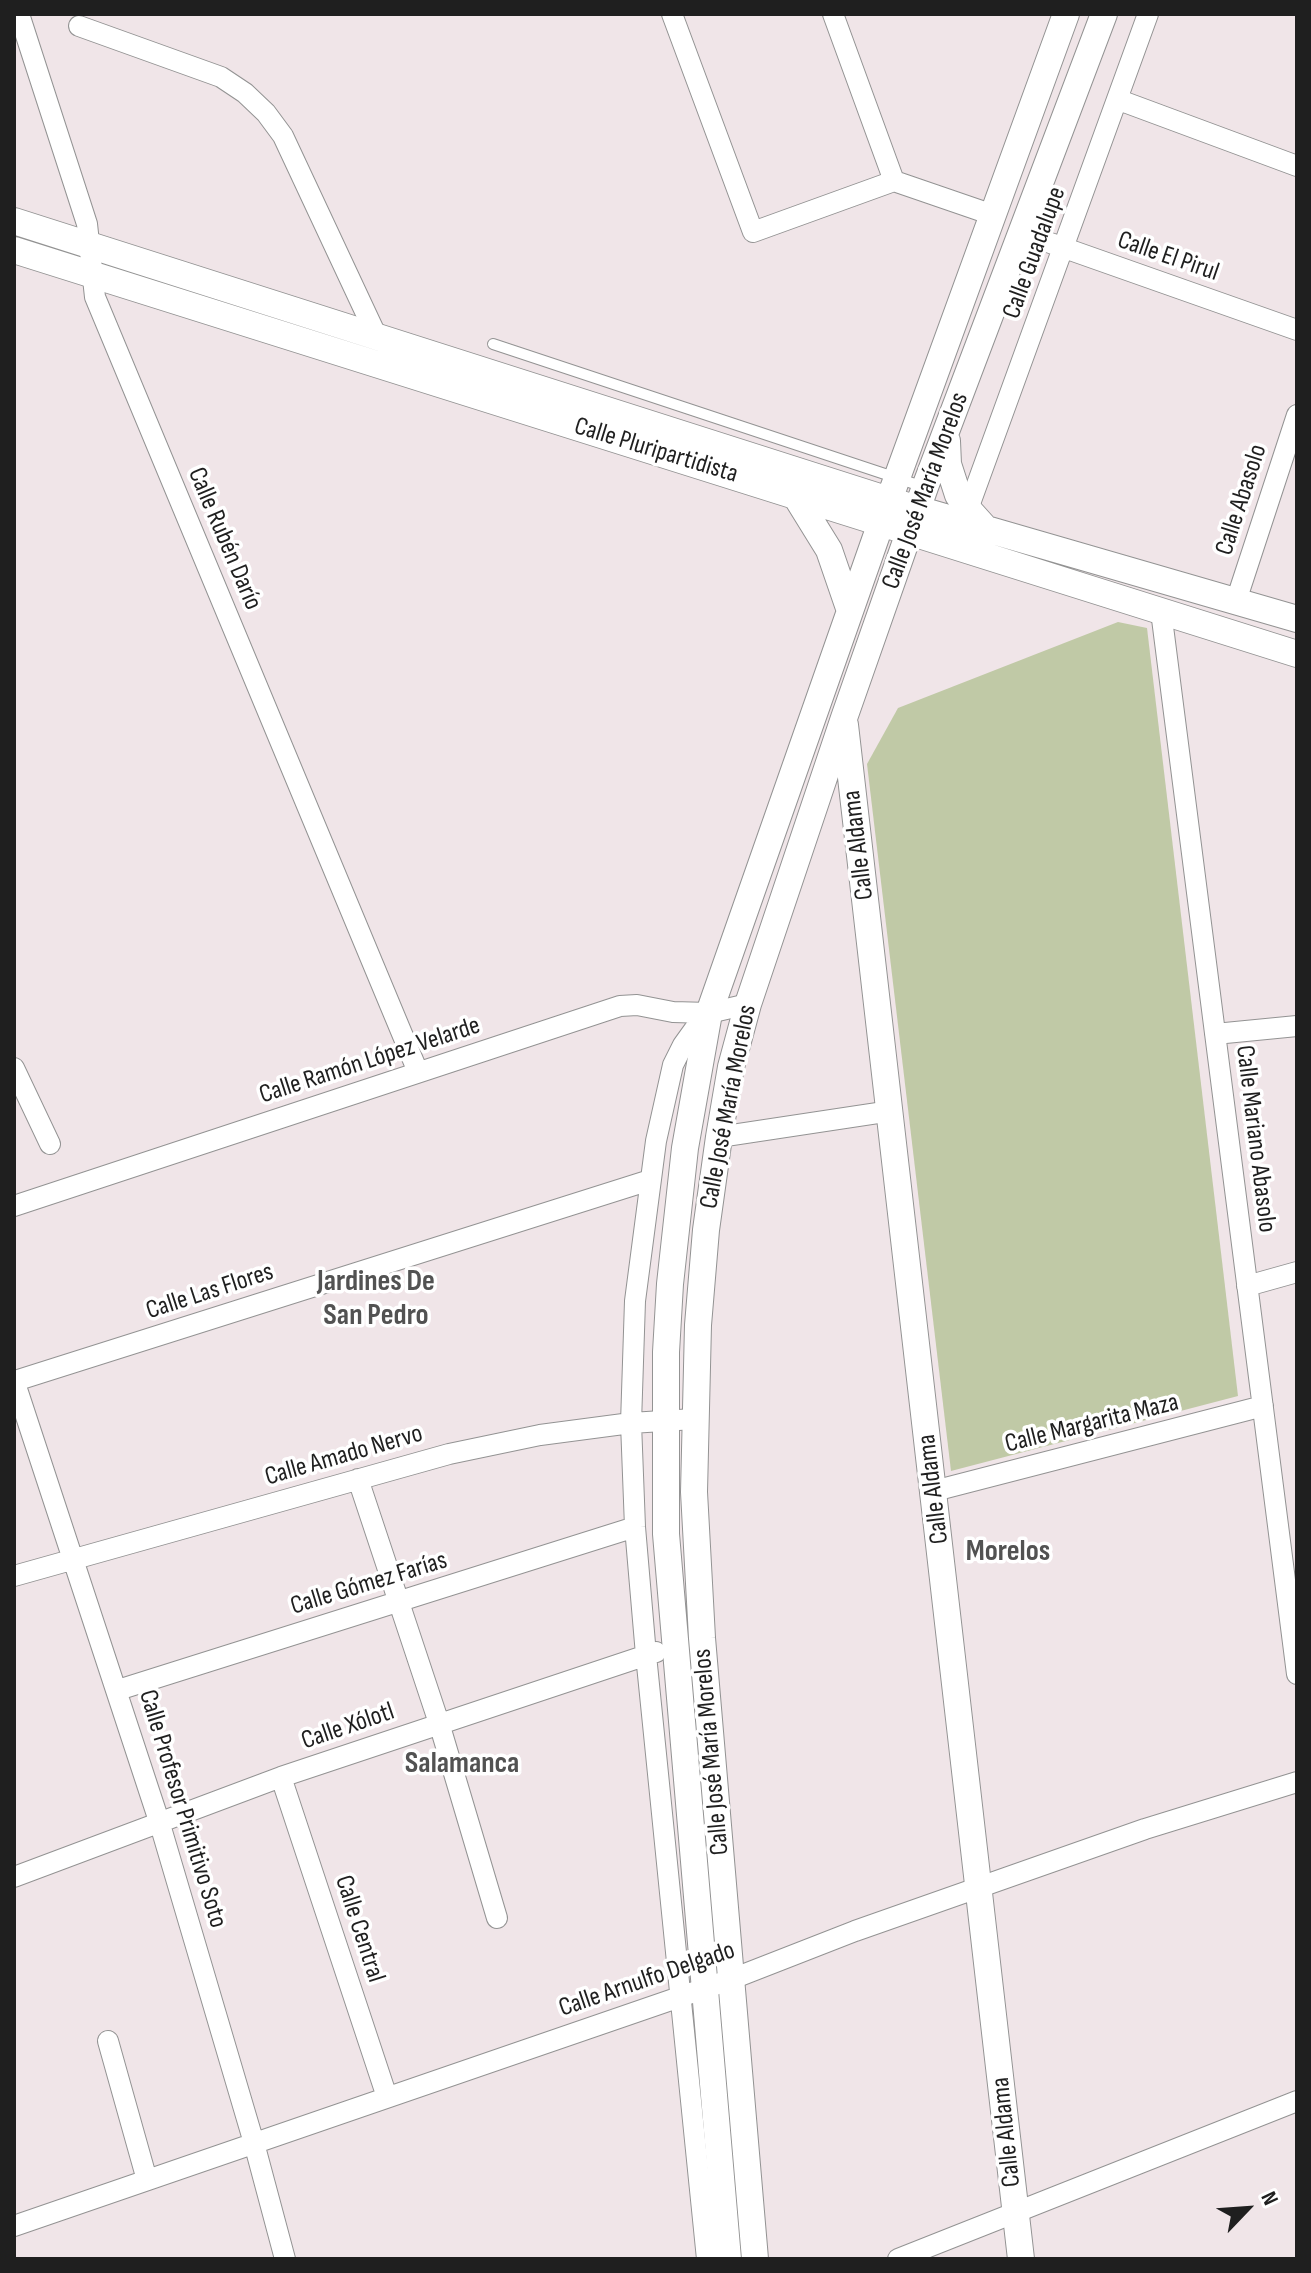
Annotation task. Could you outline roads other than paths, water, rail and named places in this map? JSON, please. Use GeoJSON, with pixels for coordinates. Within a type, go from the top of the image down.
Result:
{"type":"FeatureCollection","features":[{"type":"Feature","properties":{"kind":"street","name":"Calle Rubén Darío"},"geometry":{"type":"LineString","coordinates":[[19,14],[87,224],[95,297],[418,1072]]}},
{"type":"Feature","properties":{"kind":"street"},"geometry":{"type":"LineString","coordinates":[[672,14],[753,232],[894,181],[993,215]]}},
{"type":"Feature","properties":{"kind":"street"},"geometry":{"type":"LineString","coordinates":[[833,14],[894,181]]}},
{"type":"Feature","properties":{"kind":"street","name":"Calle José María Morelos"},"geometry":{"type":"LineString","coordinates":[[728,2259],[709,2163],[682,1888],[687,1788],[666,1534],[664,1420],[669,1298],[676,1216],[693,1094],[708,1013],[889,500],[1066,14]]}},
{"type":"Feature","properties":{"kind":"street","name":"Calle José María Morelos"},"geometry":{"type":"LineString","coordinates":[[755,2259],[702,1638],[694,1492],[694,1419],[703,1262],[719,1137],[731,1067],[748,1004],[844,718],[917,509],[1104,14]]}},
{"type":"Feature","properties":{"kind":"street","name":"Calle Guadalupe"},"geometry":{"type":"LineString","coordinates":[[968,509],[1148,14]]}},
{"type":"Feature","properties":{"kind":"street"},"geometry":{"type":"LineString","coordinates":[[79,26],[221,77],[245,93],[266,113],[289,149],[377,337]]}},
{"type":"Feature","properties":{"kind":"street"},"geometry":{"type":"LineString","coordinates":[[1119,100],[1297,166]]}},
{"type":"Feature","properties":{"kind":"street","name":"Calle Pluripartidista"},"geometry":{"type":"LineString","coordinates":[[14,221],[917,509],[1297,619]]}},
{"type":"Feature","properties":{"kind":"street","name":"Calle El Pirul"},"geometry":{"type":"LineString","coordinates":[[1022,233],[1297,330]]}},
{"type":"Feature","properties":{"kind":"street","name":"Calle Pluripartidista"},"geometry":{"type":"LineString","coordinates":[[14,250],[795,495],[889,500]]}},
{"type":"Feature","properties":{"kind":"street","name":"Calle Abasolo"},"geometry":{"type":"LineString","coordinates":[[1236,601],[1297,415]]}},
{"type":"Feature","properties":{"kind":"street"},"geometry":{"type":"LineString","coordinates":[[947,430],[950,472],[958,495],[986,529]]}},
{"type":"Feature","properties":{"kind":"street"},"geometry":{"type":"LineString","coordinates":[[795,495],[829,550],[850,611]]}},
{"type":"Feature","properties":{"kind":"street","name":"Calle Pluripartidista"},"geometry":{"type":"LineString","coordinates":[[917,509],[1161,611],[1297,654]]}},
{"type":"Feature","properties":{"kind":"street","name":"Calle Mariano Abasolo"},"geometry":{"type":"LineString","coordinates":[[1161,611],[1297,1674]]}},
{"type":"Feature","properties":{"kind":"street","name":"Calle Aldama"},"geometry":{"type":"LineString","coordinates":[[844,718],[1021,2259]]}},
{"type":"Feature","properties":{"kind":"street","name":"Calle Ramón López Velarde"},"geometry":{"type":"LineString","coordinates":[[14,1206],[620,1006],[708,1013],[748,1004]]}},
{"type":"Feature","properties":{"kind":"street"},"geometry":{"type":"LineString","coordinates":[[682,1888],[660,1791],[635,1527],[631,1423],[635,1301],[650,1180],[673,1065],[683,1045],[708,1013]]}},
{"type":"Feature","properties":{"kind":"street"},"geometry":{"type":"LineString","coordinates":[[1215,1034],[1297,1026]]}},
{"type":"Feature","properties":{"kind":"street"},"geometry":{"type":"LineString","coordinates":[[14,1068],[50,1144]]}},
{"type":"Feature","properties":{"kind":"street"},"geometry":{"type":"LineString","coordinates":[[719,1137],[891,1111]]}},
{"type":"Feature","properties":{"kind":"street","name":"Calle Las Flores"},"geometry":{"type":"LineString","coordinates":[[14,1380],[650,1180]]}},
{"type":"Feature","properties":{"kind":"street"},"geometry":{"type":"LineString","coordinates":[[1247,1286],[1297,1272]]}},
{"type":"Feature","properties":{"kind":"street","name":"Calle Profesor Primitivo Soto"},"geometry":{"type":"LineString","coordinates":[[14,1380],[21,1424],[75,1559],[159,1821],[285,2259]]}},
{"type":"Feature","properties":{"kind":"street","name":"Calle Margarita Maza"},"geometry":{"type":"LineString","coordinates":[[934,1491],[1263,1406]]}},
{"type":"Feature","properties":{"kind":"street","name":"Calle Amado Nervo"},"geometry":{"type":"LineString","coordinates":[[14,1576],[449,1454],[525,1438],[631,1423],[694,1419]]}},
{"type":"Feature","properties":{"kind":"street"},"geometry":{"type":"LineString","coordinates":[[358,1479],[439,1723],[497,1918]]}},
{"type":"Feature","properties":{"kind":"street","name":"Calle Gómez Farías"},"geometry":{"type":"LineString","coordinates":[[118,1690],[635,1527]]}},
{"type":"Feature","properties":{"kind":"street","name":"Calle Xólotl"},"geometry":{"type":"LineString","coordinates":[[14,1877],[281,1777],[702,1638]]}},
{"type":"Feature","properties":{"kind":"street","name":"Calle Central"},"geometry":{"type":"LineString","coordinates":[[281,1777],[387,2097]]}},
{"type":"Feature","properties":{"kind":"street","name":"Calle Arnulfo Delgado"},"geometry":{"type":"LineString","coordinates":[[14,2226],[732,1979],[855,1931],[1145,1829],[1297,1782]]}},
{"type":"Feature","properties":{"kind":"street"},"geometry":{"type":"LineString","coordinates":[[660,1791],[687,1788]]}},
{"type":"Feature","properties":{"kind":"street"},"geometry":{"type":"LineString","coordinates":[[108,2041],[147,2180]]}},
{"type":"Feature","properties":{"kind":"street"},"geometry":{"type":"LineString","coordinates":[[898,2259],[1297,2101]]}},
{"type":"Feature","properties":{"kind":"street"},"geometry":{"type":"LineString","coordinates":[[707,2259],[709,2163],[747,2160]]}},
{"type":"Feature","properties":{"kind":"lane"},"geometry":{"type":"LineString","coordinates":[[493,344],[889,500]]}},
{"type":"Feature","properties":{"kind":"district","name":"Jardines De San Pedro"},"geometry":{"type":"Point","coordinates":[376,1299]}},
{"type":"Feature","properties":{"kind":"district","name":"Morelos"},"geometry":{"type":"Point","coordinates":[1008,1552]}},
{"type":"Feature","properties":{"kind":"district","name":"Salamanca"},"geometry":{"type":"Point","coordinates":[462,1764]}}]}
